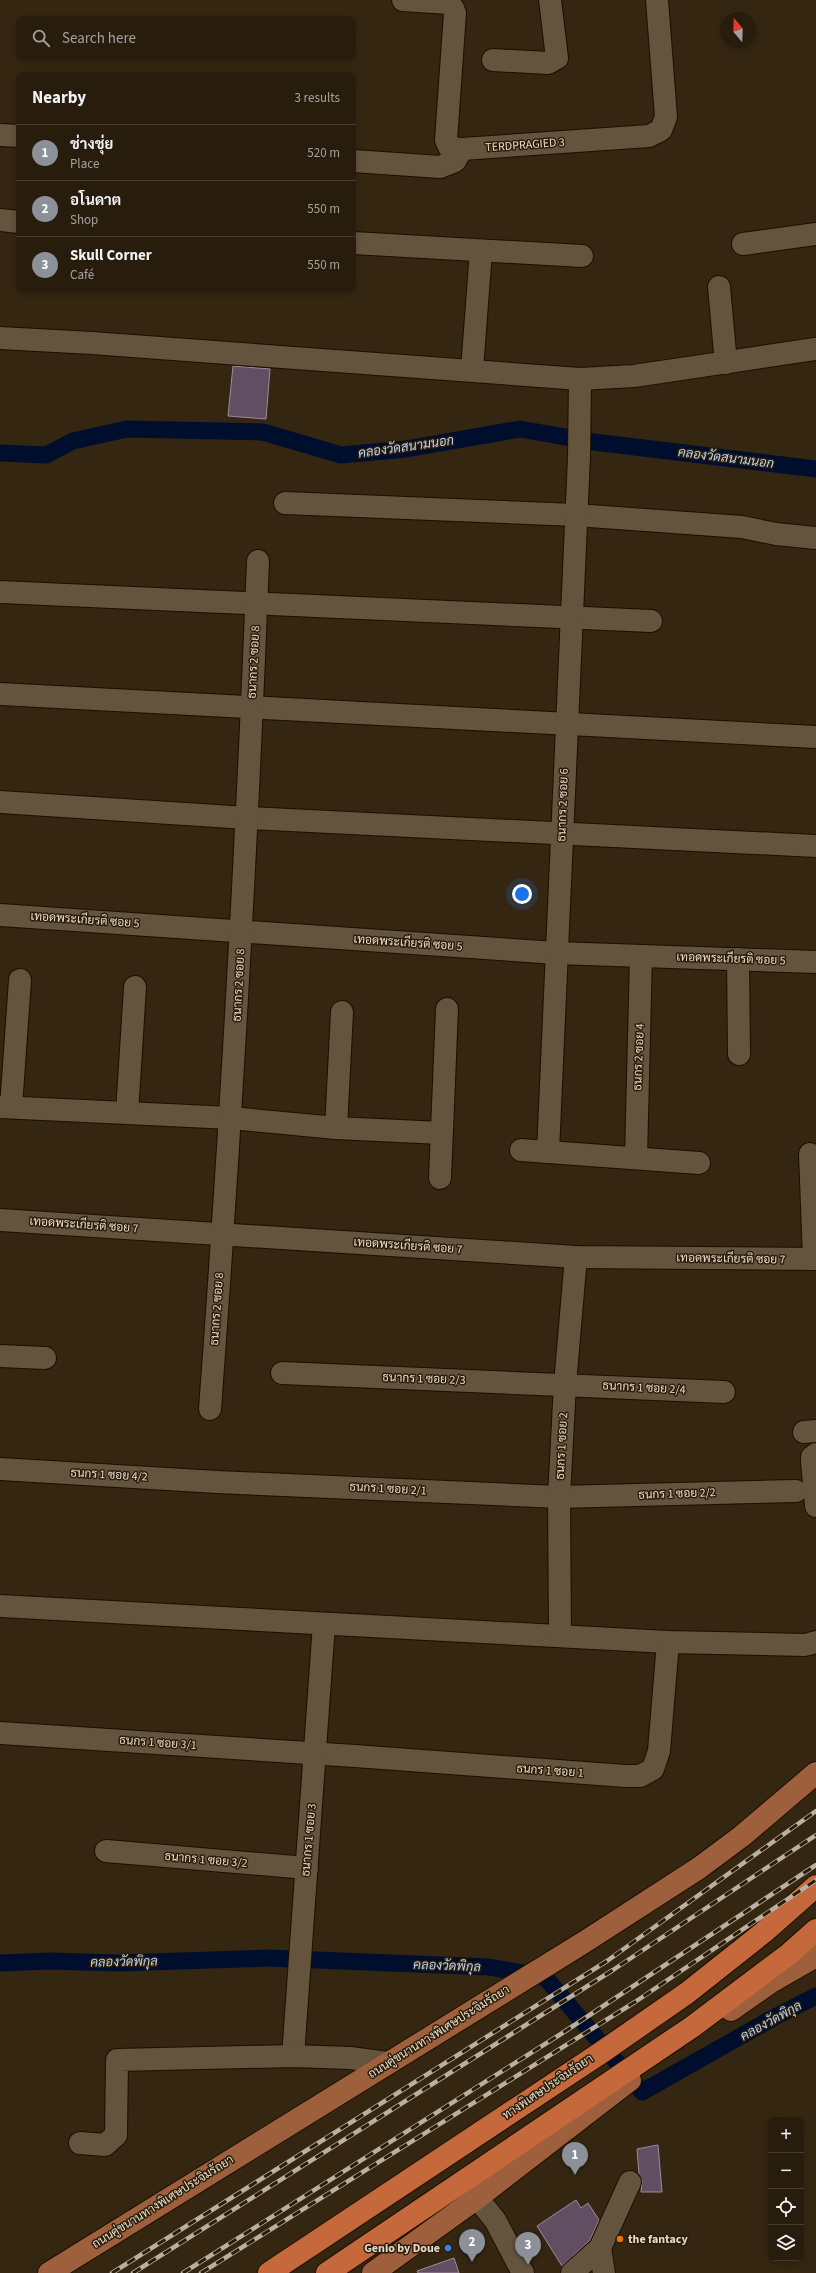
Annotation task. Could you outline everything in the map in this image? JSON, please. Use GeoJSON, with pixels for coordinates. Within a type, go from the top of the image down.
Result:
{"type":"FeatureCollection","features":[{"type":"Feature","properties":{"kind":"highway","name":"ทางพิเศษประจิมรัถยา"},"geometry":{"type":"LineString","coordinates":[[269,2273],[602,2052],[687,1992],[764,1932],[816,1886]]}},
{"type":"Feature","properties":{"kind":"highway"},"geometry":{"type":"LineString","coordinates":[[327,2273],[692,2026],[789,1954],[816,1930]]}},
{"type":"Feature","properties":{"kind":"main road","name":"ถนนคู่ขนานทางพิเศษประจิมรัถยา"},"geometry":{"type":"LineString","coordinates":[[49,2273],[524,1980],[699,1868],[742,1836],[816,1774]]}},
{"type":"Feature","properties":{"kind":"main road"},"geometry":{"type":"LineString","coordinates":[[373,2273],[477,2198],[620,2088],[771,1982],[816,1956]]}},
{"type":"Feature","properties":{"kind":"street"},"geometry":{"type":"LineString","coordinates":[[356,161],[440,167],[455,161],[462,149],[449,147],[446,140],[455,13],[448,3],[403,0]]}},
{"type":"Feature","properties":{"kind":"street"},"geometry":{"type":"LineString","coordinates":[[494,60],[554,62],[557,58],[550,0]]}},
{"type":"Feature","properties":{"kind":"street","name":"TERDPRAGIED 3"},"geometry":{"type":"LineString","coordinates":[[462,149],[649,136],[661,130],[666,117],[657,0]]}},
{"type":"Feature","properties":{"kind":"street"},"geometry":{"type":"LineString","coordinates":[[0,135],[16,136]]}},
{"type":"Feature","properties":{"kind":"street"},"geometry":{"type":"LineString","coordinates":[[0,220],[16,222]]}},
{"type":"Feature","properties":{"kind":"street"},"geometry":{"type":"LineString","coordinates":[[743,244],[816,234]]}},
{"type":"Feature","properties":{"kind":"street"},"geometry":{"type":"LineString","coordinates":[[356,243],[582,256]]}},
{"type":"Feature","properties":{"kind":"street"},"geometry":{"type":"LineString","coordinates":[[472,370],[481,251]]}},
{"type":"Feature","properties":{"kind":"street"},"geometry":{"type":"LineString","coordinates":[[719,287],[726,363]]}},
{"type":"Feature","properties":{"kind":"street"},"geometry":{"type":"LineString","coordinates":[[0,338],[472,370],[580,379],[634,376],[815,349]]}},
{"type":"Feature","properties":{"kind":"street","name":"ธนากร 2 ซอย 6"},"geometry":{"type":"LineString","coordinates":[[548,1152],[579,457],[580,379]]}},
{"type":"Feature","properties":{"kind":"street"},"geometry":{"type":"LineString","coordinates":[[285,503],[576,515],[742,527],[776,534],[816,538]]}},
{"type":"Feature","properties":{"kind":"street","name":"ธนากร 2 ซอย 8"},"geometry":{"type":"LineString","coordinates":[[210,1409],[231,1118],[242,931],[258,561]]}},
{"type":"Feature","properties":{"kind":"street"},"geometry":{"type":"LineString","coordinates":[[0,592],[571,619],[651,621]]}},
{"type":"Feature","properties":{"kind":"street"},"geometry":{"type":"LineString","coordinates":[[0,694],[251,709],[567,722],[816,737]]}},
{"type":"Feature","properties":{"kind":"street"},"geometry":{"type":"LineString","coordinates":[[0,802],[247,818],[816,846]]}},
{"type":"Feature","properties":{"kind":"street","name":"เทอดพระเกียรติ ซอย 5"},"geometry":{"type":"LineString","coordinates":[[0,915],[557,953],[816,962]]}},
{"type":"Feature","properties":{"kind":"street","name":"ธนกร 2 ซอย 4"},"geometry":{"type":"LineString","coordinates":[[636,1158],[642,956]]}},
{"type":"Feature","properties":{"kind":"street"},"geometry":{"type":"LineString","coordinates":[[738,959],[739,1054]]}},
{"type":"Feature","properties":{"kind":"street"},"geometry":{"type":"LineString","coordinates":[[20,980],[6,1107],[231,1118],[336,1128],[441,1133]]}},
{"type":"Feature","properties":{"kind":"street"},"geometry":{"type":"LineString","coordinates":[[127,1113],[135,988]]}},
{"type":"Feature","properties":{"kind":"street"},"geometry":{"type":"LineString","coordinates":[[440,1178],[447,1009]]}},
{"type":"Feature","properties":{"kind":"street"},"geometry":{"type":"LineString","coordinates":[[336,1128],[342,1012]]}},
{"type":"Feature","properties":{"kind":"street"},"geometry":{"type":"LineString","coordinates":[[521,1150],[699,1163]]}},
{"type":"Feature","properties":{"kind":"street"},"geometry":{"type":"LineString","coordinates":[[810,1154],[815,1259]]}},
{"type":"Feature","properties":{"kind":"street","name":"เทอดพระเกียรติ ซอย 7"},"geometry":{"type":"LineString","coordinates":[[0,1220],[576,1257],[815,1259]]}},
{"type":"Feature","properties":{"kind":"street","name":"ธนกร 1 ซอย 2"},"geometry":{"type":"LineString","coordinates":[[560,1636],[559,1497],[565,1384],[576,1257]]}},
{"type":"Feature","properties":{"kind":"street"},"geometry":{"type":"LineString","coordinates":[[0,1356],[46,1358]]}},
{"type":"Feature","properties":{"kind":"street","name":"ธนากร 1 ซอย 2/3"},"geometry":{"type":"LineString","coordinates":[[282,1373],[565,1384]]}},
{"type":"Feature","properties":{"kind":"street","name":"ธนากร 1 ซอย 2/4"},"geometry":{"type":"LineString","coordinates":[[565,1384],[724,1392]]}},
{"type":"Feature","properties":{"kind":"street"},"geometry":{"type":"LineString","coordinates":[[816,1454],[812,1457],[812,1461],[816,1506]]}},
{"type":"Feature","properties":{"kind":"street","name":"ธนกร 1 ซอย 4/2"},"geometry":{"type":"LineString","coordinates":[[0,1469],[217,1482]]}},
{"type":"Feature","properties":{"kind":"street","name":"ธนกร 1 ซอย 2/1"},"geometry":{"type":"LineString","coordinates":[[217,1482],[559,1497]]}},
{"type":"Feature","properties":{"kind":"street","name":"ธนกร 1 ซอย 2/2"},"geometry":{"type":"LineString","coordinates":[[559,1497],[796,1491]]}},
{"type":"Feature","properties":{"kind":"street"},"geometry":{"type":"LineString","coordinates":[[0,1606],[668,1642],[805,1645],[816,1642]]}},
{"type":"Feature","properties":{"kind":"street","name":"ธนากร 1 ซอย 3"},"geometry":{"type":"LineString","coordinates":[[293,2056],[316,1753],[324,1624]]}},
{"type":"Feature","properties":{"kind":"street","name":"ธนกร 1 ซอย 1"},"geometry":{"type":"LineString","coordinates":[[316,1753],[640,1776],[653,1769],[659,1751],[668,1642]]}},
{"type":"Feature","properties":{"kind":"street","name":"ธนกร 1 ซอย 3/1"},"geometry":{"type":"LineString","coordinates":[[0,1732],[316,1753]]}},
{"type":"Feature","properties":{"kind":"street","name":"ธนากร 1 ซอย 3/2"},"geometry":{"type":"LineString","coordinates":[[106,1851],[307,1868]]}},
{"type":"Feature","properties":{"kind":"street"},"geometry":{"type":"LineString","coordinates":[[80,2143],[105,2145],[116,2135],[117,2060],[293,2056],[350,2058],[388,2063]]}},
{"type":"Feature","properties":{"kind":"street"},"geometry":{"type":"LineString","coordinates":[[572,2273],[600,2248],[630,2182]]}},
{"type":"Feature","properties":{"kind":"street"},"geometry":{"type":"LineString","coordinates":[[477,2198],[495,2220],[523,2273]]}},
{"type":"Feature","properties":{"kind":"street"},"geometry":{"type":"LineString","coordinates":[[600,2248],[604,2273]]}},
{"type":"Feature","properties":{"kind":"building"},"geometry":{"type":"Polygon","coordinates":[[[233,366],[270,369],[266,419],[228,416],[233,366]]]}},
{"type":"Feature","properties":{"kind":"building"},"geometry":{"type":"Polygon","coordinates":[[[658,2145],[662,2192],[641,2192],[642,2181],[639,2174],[637,2149],[658,2145]]]}},
{"type":"Feature","properties":{"kind":"building"},"geometry":{"type":"Polygon","coordinates":[[[576,2200],[581,2208],[588,2203],[599,2220],[590,2240],[562,2266],[537,2226],[576,2200]]]}},
{"type":"Feature","properties":{"kind":"building"},"geometry":{"type":"Polygon","coordinates":[[[454,2258],[459,2273],[418,2273],[417,2271],[454,2258]]]}},
{"type":"Feature","properties":{"kind":"waterway","name":"คลองวัดสนามนอก"},"geometry":{"type":"LineString","coordinates":[[0,453],[46,455],[73,441],[127,429],[263,432],[341,455],[406,449],[520,429],[594,442],[816,469]]}},
{"type":"Feature","properties":{"kind":"waterway","name":"คลองวัดพิกุล"},"geometry":{"type":"LineString","coordinates":[[0,1963],[50,1961],[119,1963],[268,1958],[489,1967],[545,1977],[642,2092],[773,2018],[816,1996]]}},
{"type":"Feature","properties":{"kind":"railway"},"geometry":{"type":"LineString","coordinates":[[112,2273],[607,1961],[816,1811]]}},
{"type":"Feature","properties":{"kind":"railway"},"geometry":{"type":"LineString","coordinates":[[133,2273],[613,1970],[816,1835]]}},
{"type":"Feature","properties":{"kind":"railway"},"geometry":{"type":"LineString","coordinates":[[183,2273],[564,2032],[816,1865]]}},
{"type":"Feature","properties":{"kind":"railway"},"geometry":{"type":"LineString","coordinates":[[201,2273],[635,2002],[816,1880]]}},
{"type":"Feature","properties":{"kind":"place","name":"ช่างชุ่ย"},"geometry":{"type":"Point","coordinates":[575,2175]}},
{"type":"Feature","properties":{"kind":"place","name":"the fantacy"},"geometry":{"type":"Point","coordinates":[620,2239]}},
{"type":"Feature","properties":{"kind":"place","name":"Genio by Doue"},"geometry":{"type":"Point","coordinates":[448,2248]}},
{"type":"Feature","properties":{"kind":"place","name":"อโนดาต"},"geometry":{"type":"Point","coordinates":[472,2262]}},
{"type":"Feature","properties":{"kind":"place","name":"Skull Corner"},"geometry":{"type":"Point","coordinates":[528,2265]}}]}
